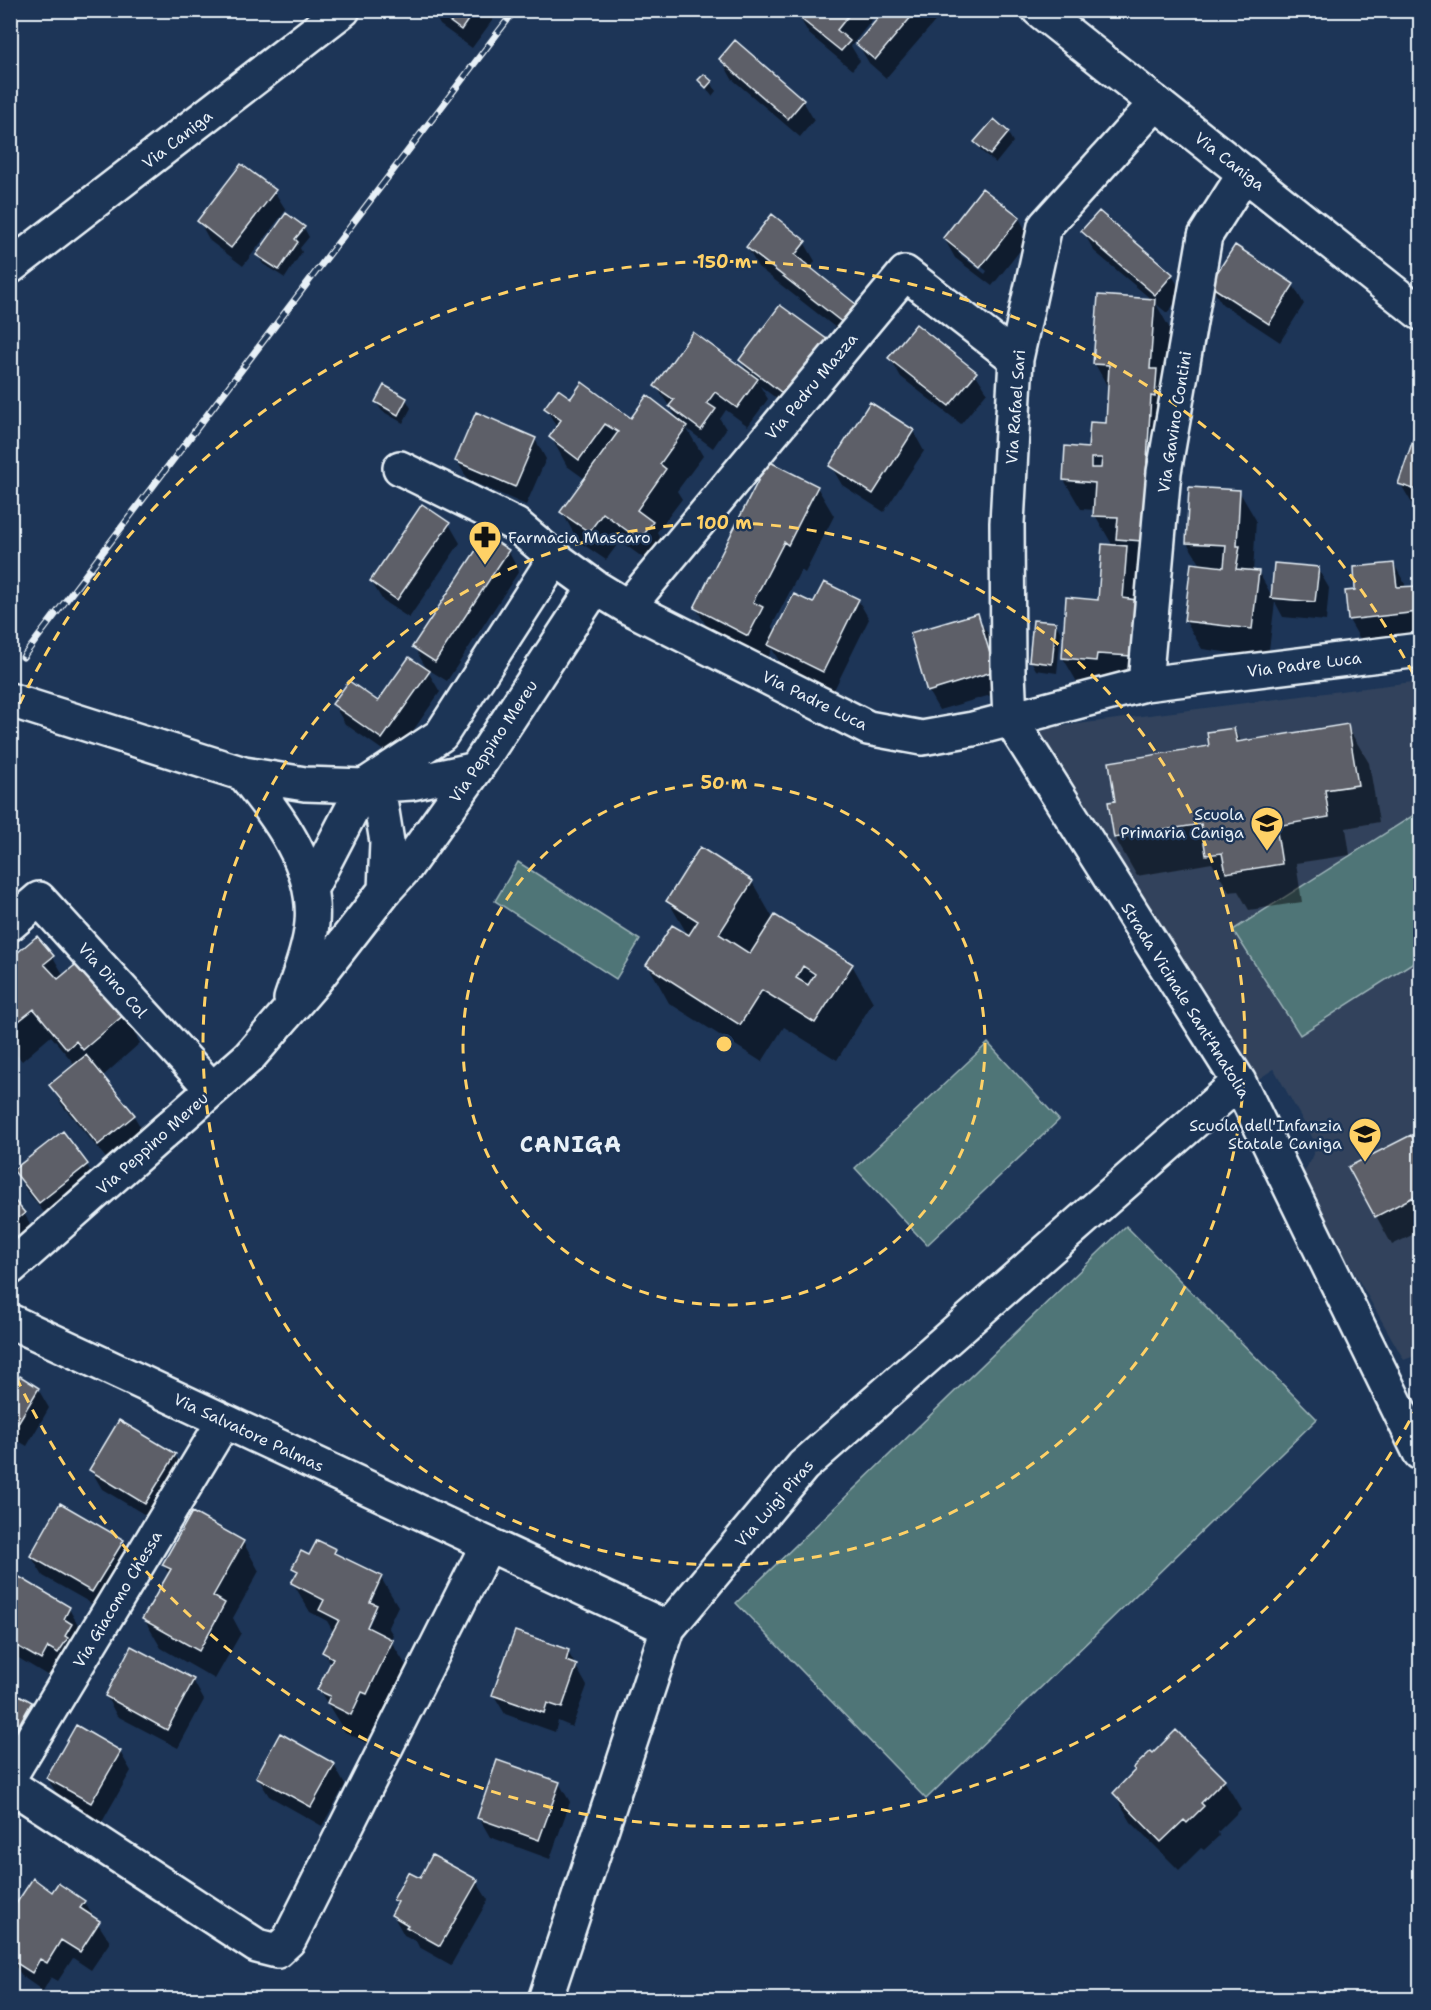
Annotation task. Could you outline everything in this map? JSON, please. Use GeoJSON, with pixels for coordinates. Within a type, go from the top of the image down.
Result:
{"type":"FeatureCollection","features":[{"type":"Feature","properties":{"kind":"street","name":"Via Caniga"},"geometry":{"type":"LineString","coordinates":[[10,267],[343,10]]}},
{"type":"Feature","properties":{"kind":"street","name":"Via Caniga"},"geometry":{"type":"LineString","coordinates":[[1039,10],[1420,313]]}},
{"type":"Feature","properties":{"kind":"street","name":"Via Rafael Sari"},"geometry":{"type":"LineString","coordinates":[[1010,720],[1007,523],[1016,358],[1046,226],[1156,103]]}},
{"type":"Feature","properties":{"kind":"street","name":"Via Gavino Contini"},"geometry":{"type":"LineString","coordinates":[[1145,684],[1164,472],[1205,236],[1245,173]]}},
{"type":"Feature","properties":{"kind":"street","name":"Via Pedru Mazza"},"geometry":{"type":"LineString","coordinates":[[628,607],[905,273],[1016,358]]}},
{"type":"Feature","properties":{"kind":"street","name":"Via Padre Luca"},"geometry":{"type":"LineString","coordinates":[[400,468],[516,525],[555,558],[628,607],[868,728],[922,738],[974,729],[1145,684],[1420,650]]}},
{"type":"Feature","properties":{"kind":"street"},"geometry":{"type":"LineString","coordinates":[[364,786],[441,735],[555,558]]}},
{"type":"Feature","properties":{"kind":"street","name":"Via Peppino Mereu"},"geometry":{"type":"LineString","coordinates":[[10,1268],[249,1057],[313,983],[385,890],[406,867],[476,769],[595,587]]}},
{"type":"Feature","properties":{"kind":"street"},"geometry":{"type":"LineString","coordinates":[[10,700],[244,774],[305,784],[364,786],[412,783],[476,769]]}},
{"type":"Feature","properties":{"kind":"street","name":"Strada Vicinale Sant'Anatolia"},"geometry":{"type":"LineString","coordinates":[[1010,720],[1239,1082],[1420,1453]]}},
{"type":"Feature","properties":{"kind":"street","name":"Via Peppino Mereu"},"geometry":{"type":"LineString","coordinates":[[244,774],[289,835],[311,888],[312,924],[287,1013]]}},
{"type":"Feature","properties":{"kind":"street"},"geometry":{"type":"LineString","coordinates":[[364,786],[381,805],[387,842],[385,890]]}},
{"type":"Feature","properties":{"kind":"street","name":"Via Peppino Mereu"},"geometry":{"type":"LineString","coordinates":[[311,888],[364,786]]}},
{"type":"Feature","properties":{"kind":"street","name":"Via Dino Col"},"geometry":{"type":"LineString","coordinates":[[10,924],[39,899],[212,1089]]}},
{"type":"Feature","properties":{"kind":"street","name":"Via Luigi Piras"},"geometry":{"type":"LineString","coordinates":[[545,2000],[668,1628],[803,1467],[1239,1082]]}},
{"type":"Feature","properties":{"kind":"street","name":"Via Salvatore Palmas"},"geometry":{"type":"LineString","coordinates":[[10,1321],[668,1628]]}},
{"type":"Feature","properties":{"kind":"street","name":"Via Giacomo Chessa"},"geometry":{"type":"LineString","coordinates":[[10,1776],[224,1421]]}},
{"type":"Feature","properties":{"kind":"street"},"geometry":{"type":"LineString","coordinates":[[10,1785],[257,1946],[277,1951],[289,1940],[488,1544]]}},
{"type":"Feature","properties":{"kind":"shaded area","name":"Scuola Primaria Caniga"},"geometry":{"type":"Polygon","coordinates":[[[1420,681],[1420,1354],[1404,1360],[1301,1179],[1317,1146],[1274,1069],[1257,1080],[1037,729],[1420,681]]]}},
{"type":"Feature","properties":{"kind":"green space"},"geometry":{"type":"Polygon","coordinates":[[[1420,811],[1420,958],[1300,1035],[1233,930],[1420,811]]]}},
{"type":"Feature","properties":{"kind":"green space"},"geometry":{"type":"Polygon","coordinates":[[[518,862],[640,940],[616,979],[495,901],[518,862]]]}},
{"type":"Feature","properties":{"kind":"green space"},"geometry":{"type":"Polygon","coordinates":[[[988,1043],[1059,1120],[927,1245],[855,1168],[988,1043]]]}},
{"type":"Feature","properties":{"kind":"green space"},"geometry":{"type":"Polygon","coordinates":[[[1126,1226],[1317,1419],[926,1799],[736,1603],[1126,1226]]]}},
{"type":"Feature","properties":{"kind":"building"},"geometry":{"type":"Polygon","coordinates":[[[434,10],[475,10],[461,30],[434,10]]]}},
{"type":"Feature","properties":{"kind":"building"},"geometry":{"type":"Polygon","coordinates":[[[800,10],[853,10],[837,30],[850,41],[841,51],[796,15],[800,10]]]}},
{"type":"Feature","properties":{"kind":"building"},"geometry":{"type":"Polygon","coordinates":[[[885,10],[917,10],[875,60],[856,44],[885,10]]]}},
{"type":"Feature","properties":{"kind":"building"},"geometry":{"type":"Polygon","coordinates":[[[735,40],[804,100],[788,119],[719,59],[735,40]]]}},
{"type":"Feature","properties":{"kind":"building"},"geometry":{"type":"Polygon","coordinates":[[[704,74],[712,81],[706,88],[698,80],[704,74]]]}},
{"type":"Feature","properties":{"kind":"building"},"geometry":{"type":"Polygon","coordinates":[[[994,119],[1009,132],[990,155],[974,142],[994,119]]]}},
{"type":"Feature","properties":{"kind":"building"},"geometry":{"type":"Polygon","coordinates":[[[241,164],[276,190],[231,248],[197,221],[241,164]]]}},
{"type":"Feature","properties":{"kind":"building"},"geometry":{"type":"Polygon","coordinates":[[[982,188],[1020,217],[980,268],[943,238],[982,188]]]}},
{"type":"Feature","properties":{"kind":"building"},"geometry":{"type":"Polygon","coordinates":[[[1099,211],[1173,274],[1155,295],[1081,231],[1099,211]]]}},
{"type":"Feature","properties":{"kind":"building"},"geometry":{"type":"Polygon","coordinates":[[[286,213],[305,227],[295,239],[298,242],[279,270],[256,255],[286,213]]]}},
{"type":"Feature","properties":{"kind":"building"},"geometry":{"type":"Polygon","coordinates":[[[772,214],[806,241],[795,255],[862,309],[848,327],[746,247],[772,214]]]}},
{"type":"Feature","properties":{"kind":"building"},"geometry":{"type":"Polygon","coordinates":[[[1235,245],[1294,284],[1269,324],[1209,285],[1235,245]]]}},
{"type":"Feature","properties":{"kind":"building"},"geometry":{"type":"Polygon","coordinates":[[[1098,295],[1155,299],[1150,369],[1157,369],[1155,397],[1151,396],[1142,541],[1116,539],[1118,517],[1093,516],[1095,483],[1063,480],[1065,446],[1088,448],[1090,422],[1106,423],[1109,365],[1093,364],[1098,295]],[[1091,458],[1091,468],[1101,468],[1102,458],[1091,458]]]}},
{"type":"Feature","properties":{"kind":"building"},"geometry":{"type":"Polygon","coordinates":[[[780,305],[828,340],[786,396],[739,360],[780,305]]]}},
{"type":"Feature","properties":{"kind":"building"},"geometry":{"type":"Polygon","coordinates":[[[916,324],[977,372],[949,406],[888,358],[916,324]]]}},
{"type":"Feature","properties":{"kind":"building"},"geometry":{"type":"Polygon","coordinates":[[[693,332],[758,379],[737,408],[715,392],[707,403],[716,409],[701,430],[669,406],[674,400],[654,386],[693,332]]]}},
{"type":"Feature","properties":{"kind":"building"},"geometry":{"type":"Polygon","coordinates":[[[582,382],[631,418],[647,395],[687,426],[660,464],[666,469],[637,510],[653,522],[640,540],[603,513],[589,532],[560,512],[618,432],[605,424],[579,460],[549,437],[561,420],[544,408],[558,389],[571,398],[582,382]]]}},
{"type":"Feature","properties":{"kind":"building"},"geometry":{"type":"Polygon","coordinates":[[[384,385],[407,398],[398,415],[375,402],[384,385]]]}},
{"type":"Feature","properties":{"kind":"building"},"geometry":{"type":"Polygon","coordinates":[[[870,402],[914,430],[873,494],[829,466],[870,402]]]}},
{"type":"Feature","properties":{"kind":"building"},"geometry":{"type":"Polygon","coordinates":[[[476,412],[536,438],[515,487],[455,461],[476,412]]]}},
{"type":"Feature","properties":{"kind":"building"},"geometry":{"type":"Polygon","coordinates":[[[1415,434],[1420,436],[1420,491],[1398,484],[1415,434]]]}},
{"type":"Feature","properties":{"kind":"building"},"geometry":{"type":"Polygon","coordinates":[[[768,461],[818,486],[788,545],[784,542],[753,602],[763,607],[748,636],[694,608],[768,461]]]}},
{"type":"Feature","properties":{"kind":"building"},"geometry":{"type":"Polygon","coordinates":[[[1189,487],[1240,490],[1237,546],[1240,546],[1236,569],[1259,571],[1252,629],[1184,621],[1191,563],[1224,567],[1226,545],[1186,543],[1189,487]]]}},
{"type":"Feature","properties":{"kind":"building"},"geometry":{"type":"Polygon","coordinates":[[[422,504],[450,523],[397,600],[370,581],[422,504]]]}},
{"type":"Feature","properties":{"kind":"building"},"geometry":{"type":"Polygon","coordinates":[[[486,535],[509,550],[435,662],[412,647],[486,535]]]}},
{"type":"Feature","properties":{"kind":"building"},"geometry":{"type":"Polygon","coordinates":[[[1102,544],[1127,546],[1123,598],[1136,600],[1132,656],[1097,654],[1096,661],[1062,658],[1066,597],[1098,600],[1102,544]]]}},
{"type":"Feature","properties":{"kind":"building"},"geometry":{"type":"Polygon","coordinates":[[[1274,563],[1319,567],[1315,602],[1271,598],[1274,563]]]}},
{"type":"Feature","properties":{"kind":"building"},"geometry":{"type":"Polygon","coordinates":[[[1394,563],[1397,587],[1417,586],[1418,612],[1348,620],[1345,591],[1355,590],[1354,567],[1394,563]]]}},
{"type":"Feature","properties":{"kind":"building"},"geometry":{"type":"Polygon","coordinates":[[[824,582],[859,599],[823,672],[768,645],[794,594],[813,603],[824,582]]]}},
{"type":"Feature","properties":{"kind":"building"},"geometry":{"type":"Polygon","coordinates":[[[978,613],[995,671],[927,692],[910,633],[978,613]]]}},
{"type":"Feature","properties":{"kind":"building"},"geometry":{"type":"Polygon","coordinates":[[[1033,620],[1056,622],[1052,664],[1029,661],[1033,620]]]}},
{"type":"Feature","properties":{"kind":"building"},"geometry":{"type":"Polygon","coordinates":[[[409,657],[430,671],[382,739],[332,704],[349,681],[378,701],[409,657]]]}},
{"type":"Feature","properties":{"kind":"building"},"geometry":{"type":"Polygon","coordinates":[[[1348,724],[1358,785],[1325,790],[1329,817],[1276,826],[1282,864],[1226,873],[1222,853],[1206,855],[1201,824],[1114,838],[1108,802],[1115,801],[1109,762],[1209,746],[1207,732],[1234,728],[1237,742],[1348,724]]]}},
{"type":"Feature","properties":{"kind":"building"},"geometry":{"type":"Polygon","coordinates":[[[700,847],[753,881],[719,934],[750,954],[775,915],[853,964],[815,1023],[762,990],[740,1025],[646,965],[672,925],[689,935],[698,921],[666,901],[700,847]],[[803,966],[796,978],[808,985],[815,974],[803,966]]]}},
{"type":"Feature","properties":{"kind":"building"},"geometry":{"type":"Polygon","coordinates":[[[37,936],[54,956],[44,964],[58,979],[80,961],[125,1014],[83,1050],[76,1041],[67,1049],[34,1009],[10,1028],[10,959],[37,936]]]}},
{"type":"Feature","properties":{"kind":"building"},"geometry":{"type":"Polygon","coordinates":[[[86,1055],[135,1115],[98,1145],[49,1085],[86,1055]]]}},
{"type":"Feature","properties":{"kind":"building"},"geometry":{"type":"Polygon","coordinates":[[[63,1131],[88,1164],[39,1203],[13,1170],[63,1131]]]}},
{"type":"Feature","properties":{"kind":"building"},"geometry":{"type":"Polygon","coordinates":[[[1411,1135],[1418,1147],[1420,1146],[1420,1211],[1413,1197],[1375,1217],[1348,1167],[1411,1135]]]}},
{"type":"Feature","properties":{"kind":"building"},"geometry":{"type":"Polygon","coordinates":[[[10,1195],[25,1213],[10,1225],[10,1195]]]}},
{"type":"Feature","properties":{"kind":"building"},"geometry":{"type":"Polygon","coordinates":[[[20,1376],[39,1388],[15,1428],[10,1425],[10,1377],[17,1380],[20,1376]]]}},
{"type":"Feature","properties":{"kind":"building"},"geometry":{"type":"Polygon","coordinates":[[[119,1420],[176,1454],[145,1504],[89,1470],[119,1420]]]}},
{"type":"Feature","properties":{"kind":"building"},"geometry":{"type":"Polygon","coordinates":[[[60,1503],[124,1540],[92,1592],[30,1556],[60,1503]]]}},
{"type":"Feature","properties":{"kind":"building"},"geometry":{"type":"Polygon","coordinates":[[[192,1512],[244,1541],[213,1596],[225,1603],[199,1651],[142,1619],[171,1569],[162,1565],[192,1512]]]}},
{"type":"Feature","properties":{"kind":"building"},"geometry":{"type":"Polygon","coordinates":[[[317,1540],[336,1549],[334,1553],[382,1576],[370,1602],[377,1605],[367,1627],[393,1640],[367,1694],[362,1692],[351,1715],[327,1703],[330,1696],[317,1690],[333,1658],[322,1652],[339,1620],[319,1610],[324,1600],[291,1583],[298,1571],[292,1568],[301,1551],[309,1555],[317,1540]]]}},
{"type":"Feature","properties":{"kind":"building"},"geometry":{"type":"Polygon","coordinates":[[[16,1575],[70,1607],[64,1619],[72,1624],[65,1636],[68,1638],[58,1653],[48,1647],[41,1660],[10,1642],[10,1584],[16,1575]]]}},
{"type":"Feature","properties":{"kind":"building"},"geometry":{"type":"Polygon","coordinates":[[[515,1631],[569,1650],[566,1661],[577,1665],[562,1708],[547,1703],[544,1713],[492,1695],[515,1631]]]}},
{"type":"Feature","properties":{"kind":"building"},"geometry":{"type":"Polygon","coordinates":[[[131,1646],[194,1679],[167,1730],[105,1696],[131,1646]]]}},
{"type":"Feature","properties":{"kind":"building"},"geometry":{"type":"Polygon","coordinates":[[[10,1690],[32,1702],[10,1740],[10,1690]]]}},
{"type":"Feature","properties":{"kind":"building"},"geometry":{"type":"Polygon","coordinates":[[[76,1725],[121,1751],[91,1803],[46,1778],[76,1725]]]}},
{"type":"Feature","properties":{"kind":"building"},"geometry":{"type":"Polygon","coordinates":[[[1176,1730],[1225,1779],[1201,1803],[1204,1806],[1187,1823],[1184,1820],[1161,1842],[1113,1793],[1135,1770],[1133,1768],[1151,1751],[1153,1753],[1176,1730]]]}},
{"type":"Feature","properties":{"kind":"building"},"geometry":{"type":"Polygon","coordinates":[[[280,1733],[335,1764],[311,1807],[256,1777],[280,1733]]]}},
{"type":"Feature","properties":{"kind":"building"},"geometry":{"type":"Polygon","coordinates":[[[497,1760],[560,1782],[539,1840],[477,1818],[497,1760]]]}},
{"type":"Feature","properties":{"kind":"building"},"geometry":{"type":"Polygon","coordinates":[[[432,1855],[478,1880],[440,1946],[406,1927],[408,1925],[391,1915],[398,1902],[393,1900],[408,1872],[420,1878],[432,1855]]]}},
{"type":"Feature","properties":{"kind":"building"},"geometry":{"type":"Polygon","coordinates":[[[33,1878],[52,1892],[58,1883],[85,1901],[80,1908],[100,1921],[80,1952],[61,1940],[47,1963],[40,1959],[32,1973],[10,1959],[14,1951],[10,1949],[10,1913],[33,1878]]]}},
{"type":"Feature","properties":{"kind":"railway"},"geometry":{"type":"LineString","coordinates":[[23,657],[515,10]]}},
{"type":"Feature","properties":{"kind":"place","name":"Farmacia Mascaro"},"geometry":{"type":"Point","coordinates":[485,566]}},
{"type":"Feature","properties":{"kind":"place","name":"Scuola Primaria Caniga"},"geometry":{"type":"Point","coordinates":[1267,852]}},
{"type":"Feature","properties":{"kind":"place","name":"Scuola dell'Infanzia Statale Caniga"},"geometry":{"type":"Point","coordinates":[1365,1163]}},
{"type":"Feature","properties":{"kind":"district","name":"CANIGA"},"geometry":{"type":"Point","coordinates":[571,1144]}}]}
